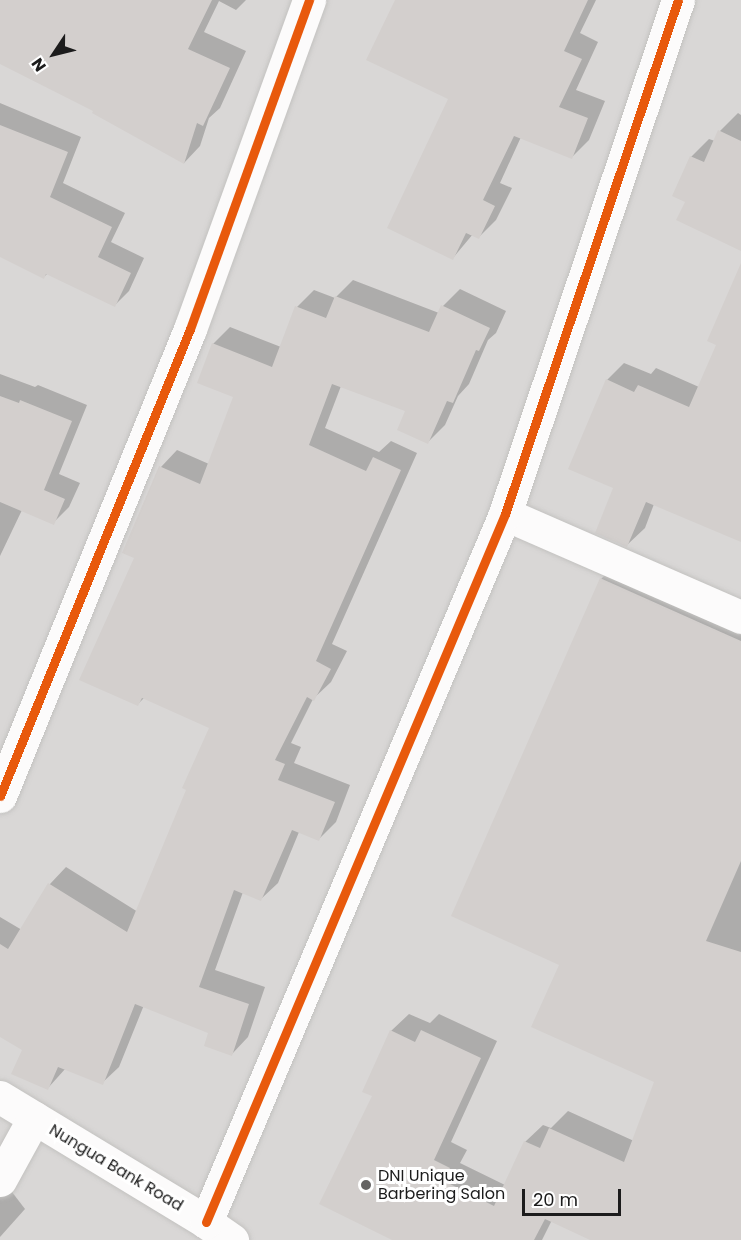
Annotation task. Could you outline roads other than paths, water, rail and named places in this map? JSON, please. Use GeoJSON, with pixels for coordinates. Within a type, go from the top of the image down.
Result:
{"type":"FeatureCollection","features":[{"type":"Feature","properties":{"kind":"street"},"geometry":{"type":"LineString","coordinates":[[0,796],[190,329],[309,0]]}},
{"type":"Feature","properties":{"kind":"street"},"geometry":{"type":"LineString","coordinates":[[219,1231],[504,514],[678,0]]}},
{"type":"Feature","properties":{"kind":"street"},"geometry":{"type":"LineString","coordinates":[[504,514],[741,617]]}},
{"type":"Feature","properties":{"kind":"street","name":"Nungua Bank Road"},"geometry":{"type":"LineString","coordinates":[[0,1097],[219,1231]]}},
{"type":"Feature","properties":{"kind":"street"},"geometry":{"type":"LineString","coordinates":[[0,1180],[34,1118]]}},
{"type":"Feature","properties":{"kind":"place","name":"DNI Unique Barbering Salon"},"geometry":{"type":"Point","coordinates":[366,1185]}}]}
